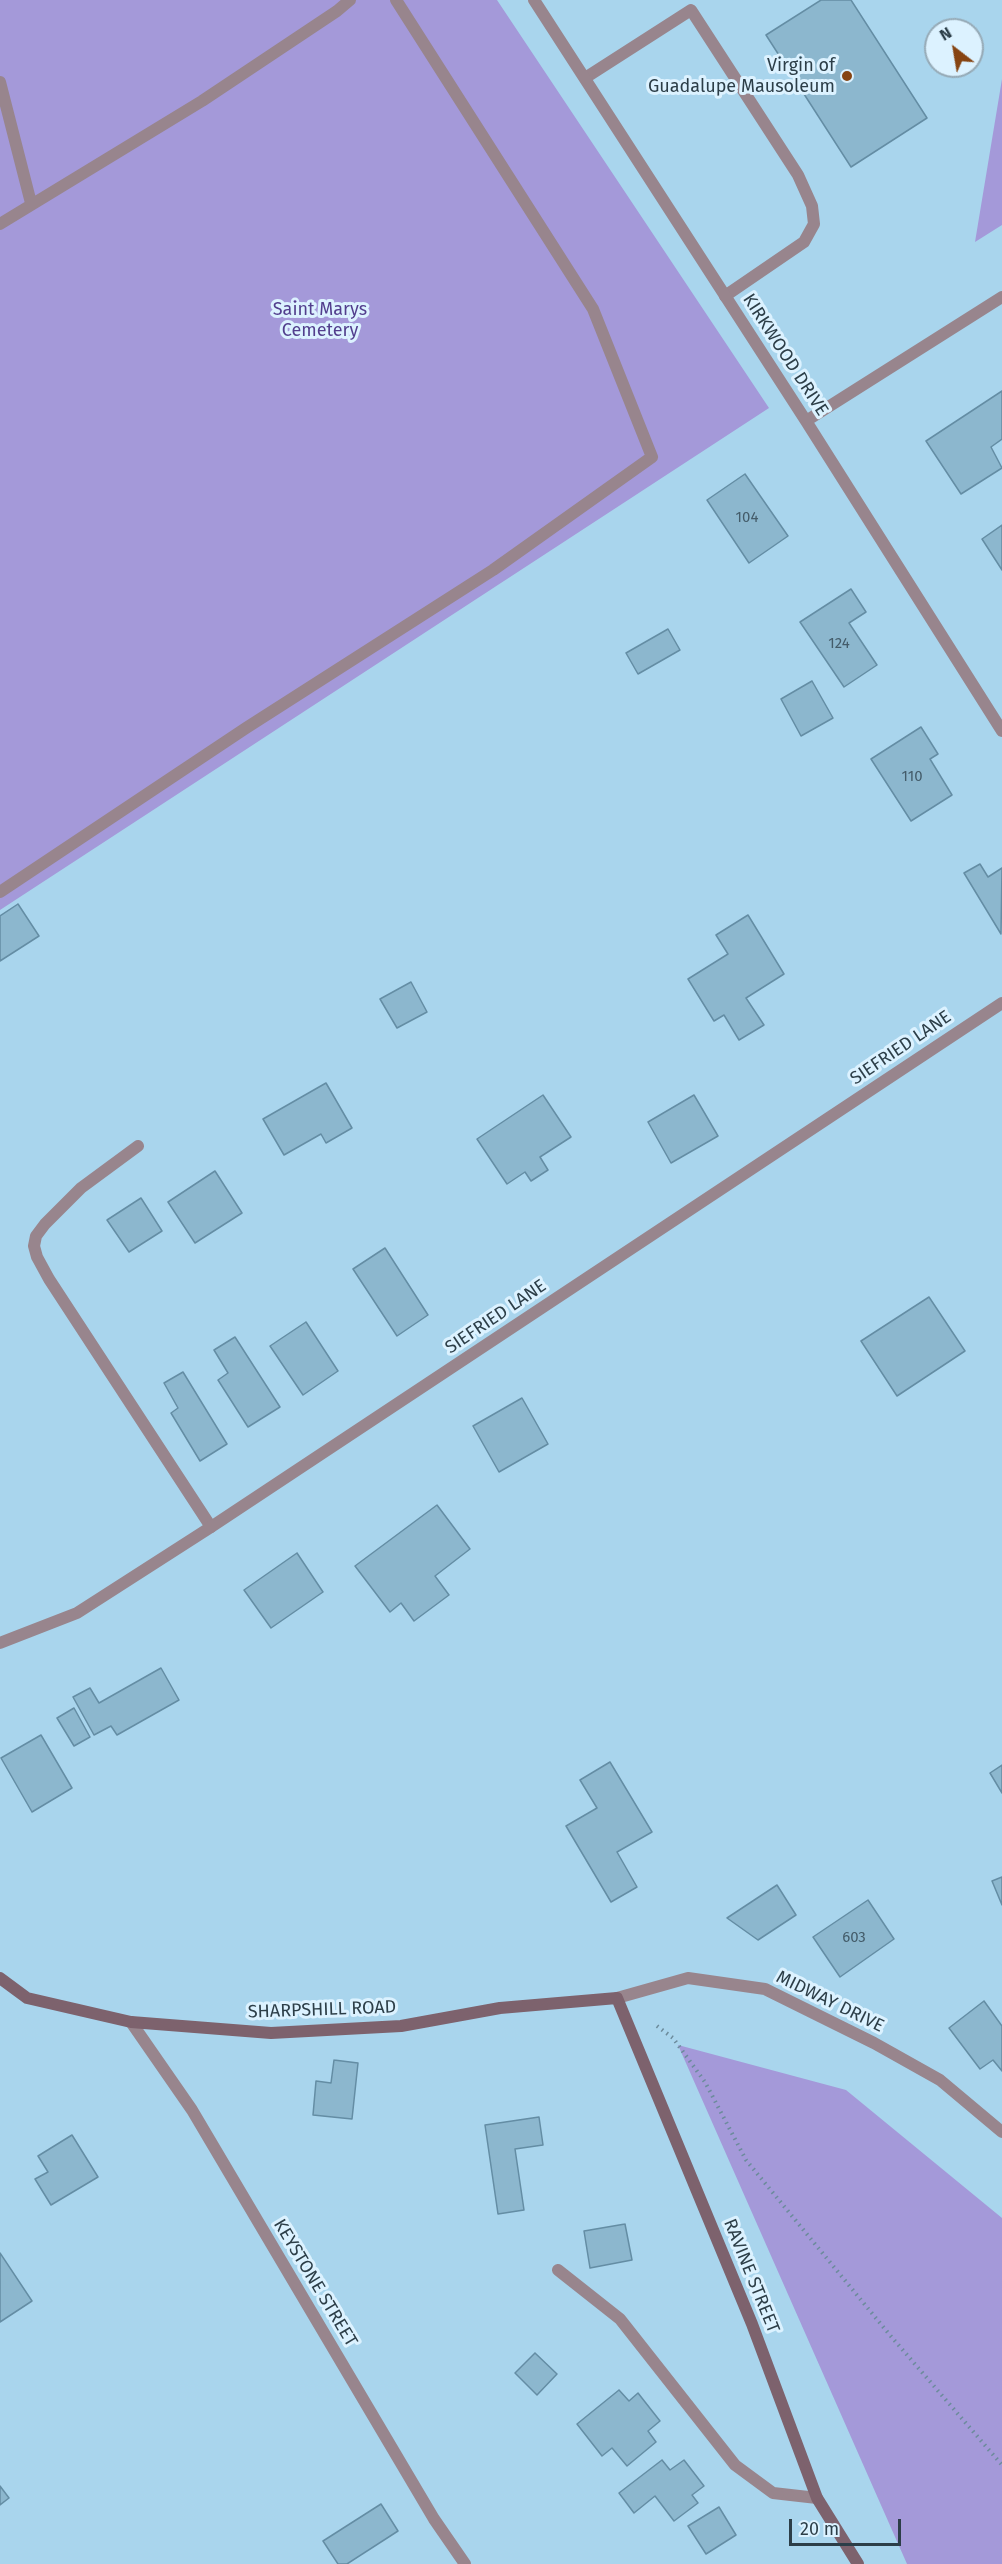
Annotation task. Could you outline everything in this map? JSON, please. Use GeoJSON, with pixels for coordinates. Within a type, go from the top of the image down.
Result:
{"type":"FeatureCollection","features":[{"type":"Feature","properties":{"kind":"street"},"geometry":{"type":"LineString","coordinates":[[0,224],[31,203],[202,101],[350,0]]}},
{"type":"Feature","properties":{"kind":"street"},"geometry":{"type":"LineString","coordinates":[[0,892],[246,728],[493,570],[652,457],[593,309],[396,0]]}},
{"type":"Feature","properties":{"kind":"street","name":"KIRKWOOD DRIVE"},"geometry":{"type":"LineString","coordinates":[[534,0],[726,296],[1002,731]]}},
{"type":"Feature","properties":{"kind":"street"},"geometry":{"type":"LineString","coordinates":[[585,78],[691,10],[798,175],[812,206],[814,224],[804,242],[726,296]]}},
{"type":"Feature","properties":{"kind":"street"},"geometry":{"type":"LineString","coordinates":[[0,82],[31,203]]}},
{"type":"Feature","properties":{"kind":"street"},"geometry":{"type":"LineString","coordinates":[[806,421],[1002,297]]}},
{"type":"Feature","properties":{"kind":"street","name":"SIEFRIED LANE"},"geometry":{"type":"LineString","coordinates":[[0,1643],[77,1612],[211,1527],[1002,1003]]}},
{"type":"Feature","properties":{"kind":"street"},"geometry":{"type":"LineString","coordinates":[[138,1146],[81,1188],[45,1224],[36,1236],[34,1246],[37,1257],[49,1279],[211,1527]]}},
{"type":"Feature","properties":{"kind":"street","name":"SHARPSHILL ROAD"},"geometry":{"type":"LineString","coordinates":[[0,1978],[27,1998],[130,2022],[271,2033],[401,2026],[500,2008],[617,1998]]}},
{"type":"Feature","properties":{"kind":"street","name":"MIDWAY DRIVE"},"geometry":{"type":"LineString","coordinates":[[617,1998],[688,1978],[765,1989],[874,2043],[940,2080],[1002,2132]]}},
{"type":"Feature","properties":{"kind":"street","name":"RAVINE STREET"},"geometry":{"type":"LineString","coordinates":[[617,1998],[752,2324],[818,2498],[858,2564]]}},
{"type":"Feature","properties":{"kind":"street","name":"KEYSTONE STREET"},"geometry":{"type":"LineString","coordinates":[[130,2022],[192,2110],[434,2519],[465,2564]]}},
{"type":"Feature","properties":{"kind":"street"},"geometry":{"type":"LineString","coordinates":[[558,2270],[620,2319],[735,2465],[773,2493],[818,2498]]}},
{"type":"Feature","properties":{"kind":"path"},"geometry":{"type":"LineString","coordinates":[[654,2025],[673,2038],[705,2082],[746,2160],[889,2334],[1002,2465]]}},
{"type":"Feature","properties":{"kind":"green space","name":"Saint Marys Cemetery"},"geometry":{"type":"Polygon","coordinates":[[[0,0],[497,0],[769,408],[0,910],[0,0]]]}},
{"type":"Feature","properties":{"kind":"green space"},"geometry":{"type":"Polygon","coordinates":[[[1002,79],[1002,225],[975,242],[1002,79]]]}},
{"type":"Feature","properties":{"kind":"green space"},"geometry":{"type":"Polygon","coordinates":[[[678,2045],[846,2090],[1002,2218],[1002,2564],[907,2564],[678,2045]]]}},
{"type":"Feature","properties":{"kind":"building","name":"Virgin of Guadalupe Mausoleum"},"geometry":{"type":"Polygon","coordinates":[[[821,0],[851,0],[927,118],[851,167],[766,35],[821,0]]]}},
{"type":"Feature","properties":{"kind":"building"},"geometry":{"type":"Polygon","coordinates":[[[1002,391],[1002,439],[991,447],[1002,468],[961,494],[926,441],[1002,391]]]}},
{"type":"Feature","properties":{"kind":"building"},"geometry":{"type":"Polygon","coordinates":[[[745,474],[788,536],[749,563],[707,500],[745,474]]]}},
{"type":"Feature","properties":{"kind":"building"},"geometry":{"type":"Polygon","coordinates":[[[1002,525],[1002,570],[982,539],[1002,525]]]}},
{"type":"Feature","properties":{"kind":"building"},"geometry":{"type":"Polygon","coordinates":[[[851,589],[866,612],[849,623],[877,665],[844,687],[800,622],[851,589]]]}},
{"type":"Feature","properties":{"kind":"building"},"geometry":{"type":"Polygon","coordinates":[[[668,629],[680,650],[638,674],[626,653],[668,629]]]}},
{"type":"Feature","properties":{"kind":"building"},"geometry":{"type":"Polygon","coordinates":[[[812,681],[833,718],[801,736],[781,699],[812,681]]]}},
{"type":"Feature","properties":{"kind":"building"},"geometry":{"type":"Polygon","coordinates":[[[921,727],[938,754],[930,759],[952,795],[911,821],[871,759],[921,727]]]}},
{"type":"Feature","properties":{"kind":"building"},"geometry":{"type":"Polygon","coordinates":[[[980,864],[988,877],[1002,868],[1001,934],[964,873],[980,864]]]}},
{"type":"Feature","properties":{"kind":"building"},"geometry":{"type":"Polygon","coordinates":[[[18,904],[39,936],[0,961],[0,916],[18,904]]]}},
{"type":"Feature","properties":{"kind":"building"},"geometry":{"type":"Polygon","coordinates":[[[748,915],[784,974],[746,998],[764,1025],[739,1040],[724,1015],[714,1021],[688,979],[728,954],[716,935],[748,915]]]}},
{"type":"Feature","properties":{"kind":"building"},"geometry":{"type":"Polygon","coordinates":[[[411,982],[427,1012],[397,1028],[380,999],[411,982]]]}},
{"type":"Feature","properties":{"kind":"building"},"geometry":{"type":"Polygon","coordinates":[[[326,1083],[352,1128],[326,1143],[321,1134],[284,1155],[263,1119],[326,1083]]]}},
{"type":"Feature","properties":{"kind":"building"},"geometry":{"type":"Polygon","coordinates":[[[543,1095],[571,1137],[540,1157],[548,1170],[531,1181],[525,1172],[507,1184],[477,1139],[543,1095]]]}},
{"type":"Feature","properties":{"kind":"building"},"geometry":{"type":"Polygon","coordinates":[[[694,1095],[718,1136],[671,1163],[648,1122],[694,1095]]]}},
{"type":"Feature","properties":{"kind":"building"},"geometry":{"type":"Polygon","coordinates":[[[215,1171],[242,1213],[195,1243],[168,1202],[215,1171]]]}},
{"type":"Feature","properties":{"kind":"building"},"geometry":{"type":"Polygon","coordinates":[[[141,1198],[162,1231],[129,1252],[107,1220],[141,1198]]]}},
{"type":"Feature","properties":{"kind":"building"},"geometry":{"type":"Polygon","coordinates":[[[385,1248],[428,1315],[397,1336],[353,1269],[385,1248]]]}},
{"type":"Feature","properties":{"kind":"building"},"geometry":{"type":"Polygon","coordinates":[[[929,1297],[965,1351],[897,1396],[861,1341],[929,1297]]]}},
{"type":"Feature","properties":{"kind":"building"},"geometry":{"type":"Polygon","coordinates":[[[306,1322],[338,1371],[303,1395],[270,1346],[306,1322]]]}},
{"type":"Feature","properties":{"kind":"building"},"geometry":{"type":"Polygon","coordinates":[[[235,1337],[280,1407],[248,1427],[218,1380],[228,1373],[214,1350],[235,1337]]]}},
{"type":"Feature","properties":{"kind":"building"},"geometry":{"type":"Polygon","coordinates":[[[183,1372],[227,1444],[200,1461],[171,1413],[178,1408],[164,1383],[183,1372]]]}},
{"type":"Feature","properties":{"kind":"building"},"geometry":{"type":"Polygon","coordinates":[[[522,1398],[548,1444],[499,1472],[473,1426],[522,1398]]]}},
{"type":"Feature","properties":{"kind":"building"},"geometry":{"type":"Polygon","coordinates":[[[437,1505],[470,1549],[435,1576],[449,1595],[414,1621],[401,1603],[390,1612],[355,1566],[437,1505]]]}},
{"type":"Feature","properties":{"kind":"building"},"geometry":{"type":"Polygon","coordinates":[[[297,1553],[323,1592],[271,1628],[244,1590],[297,1553]]]}},
{"type":"Feature","properties":{"kind":"building"},"geometry":{"type":"Polygon","coordinates":[[[161,1668],[179,1700],[117,1735],[111,1726],[94,1735],[73,1697],[90,1688],[99,1703],[161,1668]]]}},
{"type":"Feature","properties":{"kind":"building"},"geometry":{"type":"Polygon","coordinates":[[[74,1708],[90,1737],[74,1746],[57,1718],[74,1708]]]}},
{"type":"Feature","properties":{"kind":"building"},"geometry":{"type":"Polygon","coordinates":[[[41,1735],[72,1788],[32,1812],[1,1758],[41,1735]]]}},
{"type":"Feature","properties":{"kind":"building"},"geometry":{"type":"Polygon","coordinates":[[[610,1762],[652,1832],[617,1852],[637,1887],[611,1902],[566,1826],[597,1808],[580,1780],[610,1762]]]}},
{"type":"Feature","properties":{"kind":"building"},"geometry":{"type":"Polygon","coordinates":[[[1002,1765],[1002,1793],[990,1773],[1002,1765]]]}},
{"type":"Feature","properties":{"kind":"building"},"geometry":{"type":"Polygon","coordinates":[[[1002,1877],[1002,1905],[992,1881],[1002,1877]]]}},
{"type":"Feature","properties":{"kind":"building"},"geometry":{"type":"Polygon","coordinates":[[[777,1885],[796,1915],[758,1940],[727,1918],[777,1885]]]}},
{"type":"Feature","properties":{"kind":"building"},"geometry":{"type":"Polygon","coordinates":[[[868,1900],[894,1939],[840,1977],[813,1937],[868,1900]]]}},
{"type":"Feature","properties":{"kind":"building"},"geometry":{"type":"Polygon","coordinates":[[[984,2001],[1002,2026],[1002,2071],[993,2060],[980,2069],[949,2028],[984,2001]]]}},
{"type":"Feature","properties":{"kind":"building"},"geometry":{"type":"Polygon","coordinates":[[[334,2060],[358,2063],[352,2119],[313,2115],[316,2081],[331,2083],[334,2060]]]}},
{"type":"Feature","properties":{"kind":"building"},"geometry":{"type":"Polygon","coordinates":[[[539,2117],[543,2145],[515,2149],[524,2210],[498,2214],[485,2125],[539,2117]]]}},
{"type":"Feature","properties":{"kind":"building"},"geometry":{"type":"Polygon","coordinates":[[[72,2135],[98,2177],[51,2205],[35,2179],[48,2172],[38,2156],[72,2135]]]}},
{"type":"Feature","properties":{"kind":"building"},"geometry":{"type":"Polygon","coordinates":[[[625,2224],[632,2260],[590,2268],[584,2231],[625,2224]]]}},
{"type":"Feature","properties":{"kind":"building"},"geometry":{"type":"Polygon","coordinates":[[[0,2253],[32,2301],[0,2322],[0,2253]]]}},
{"type":"Feature","properties":{"kind":"building"},"geometry":{"type":"Polygon","coordinates":[[[535,2353],[557,2374],[537,2395],[515,2373],[535,2353]]]}},
{"type":"Feature","properties":{"kind":"building"},"geometry":{"type":"Polygon","coordinates":[[[619,2390],[629,2401],[638,2393],[660,2421],[648,2431],[656,2442],[627,2466],[612,2448],[602,2456],[577,2424],[619,2390]]]}},
{"type":"Feature","properties":{"kind":"building"},"geometry":{"type":"Polygon","coordinates":[[[662,2460],[670,2470],[684,2460],[704,2486],[692,2495],[698,2503],[674,2521],[655,2496],[634,2513],[619,2493],[662,2460]]]}},
{"type":"Feature","properties":{"kind":"building"},"geometry":{"type":"Polygon","coordinates":[[[0,2486],[9,2498],[0,2505],[0,2486]]]}},
{"type":"Feature","properties":{"kind":"building"},"geometry":{"type":"Polygon","coordinates":[[[381,2504],[398,2531],[347,2564],[338,2564],[323,2541],[381,2504]]]}},
{"type":"Feature","properties":{"kind":"building"},"geometry":{"type":"Polygon","coordinates":[[[719,2507],[736,2535],[706,2554],[688,2526],[719,2507]]]}},
{"type":"Feature","properties":{"kind":"place","name":"Virgin of Guadalupe Mausoleum"},"geometry":{"type":"Point","coordinates":[847,76]}}]}
